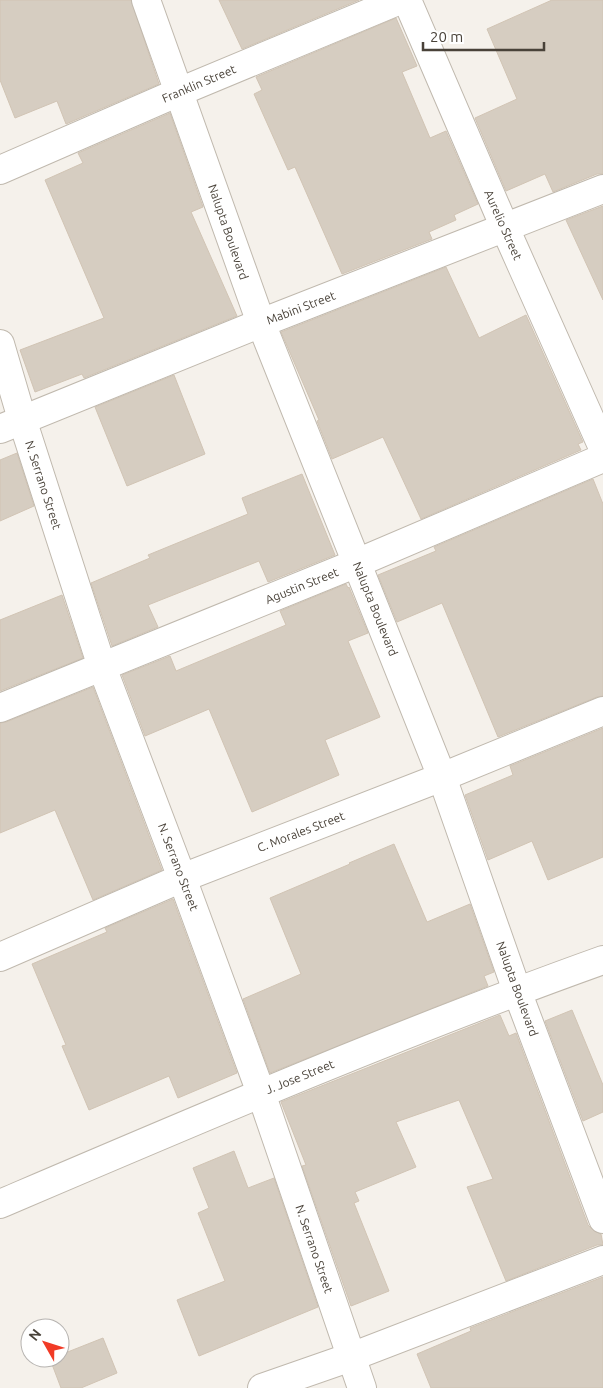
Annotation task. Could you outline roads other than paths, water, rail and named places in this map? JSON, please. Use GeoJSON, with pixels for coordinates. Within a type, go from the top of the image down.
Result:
{"type":"FeatureCollection","features":[{"type":"Feature","properties":{"kind":"street","name":"Nalupta Boulevard"},"geometry":{"type":"LineString","coordinates":[[146,0],[261,324],[442,777],[517,991],[603,1219]]}},
{"type":"Feature","properties":{"kind":"street","name":"Franklin Street"},"geometry":{"type":"LineString","coordinates":[[0,170],[179,92],[400,0]]}},
{"type":"Feature","properties":{"kind":"street","name":"Aurelio Street"},"geometry":{"type":"LineString","coordinates":[[407,0],[505,228],[603,448]]}},
{"type":"Feature","properties":{"kind":"street","name":"Mabini Street"},"geometry":{"type":"LineString","coordinates":[[11,424],[603,189]]}},
{"type":"Feature","properties":{"kind":"street","name":"N. Serrano Street"},"geometry":{"type":"LineString","coordinates":[[0,344],[11,424],[261,1093],[362,1388]]}},
{"type":"Feature","properties":{"kind":"street","name":"Agustin Street"},"geometry":{"type":"LineString","coordinates":[[0,708],[357,564],[603,458]]}},
{"type":"Feature","properties":{"kind":"street","name":"C. Morales Street"},"geometry":{"type":"LineString","coordinates":[[0,957],[182,878],[603,712]]}},
{"type":"Feature","properties":{"kind":"street","name":"J. Jose Street"},"geometry":{"type":"LineString","coordinates":[[0,1204],[261,1093],[517,991],[603,960]]}},
{"type":"Feature","properties":{"kind":"street"},"geometry":{"type":"LineString","coordinates":[[262,1388],[351,1357],[603,1260]]}}]}
